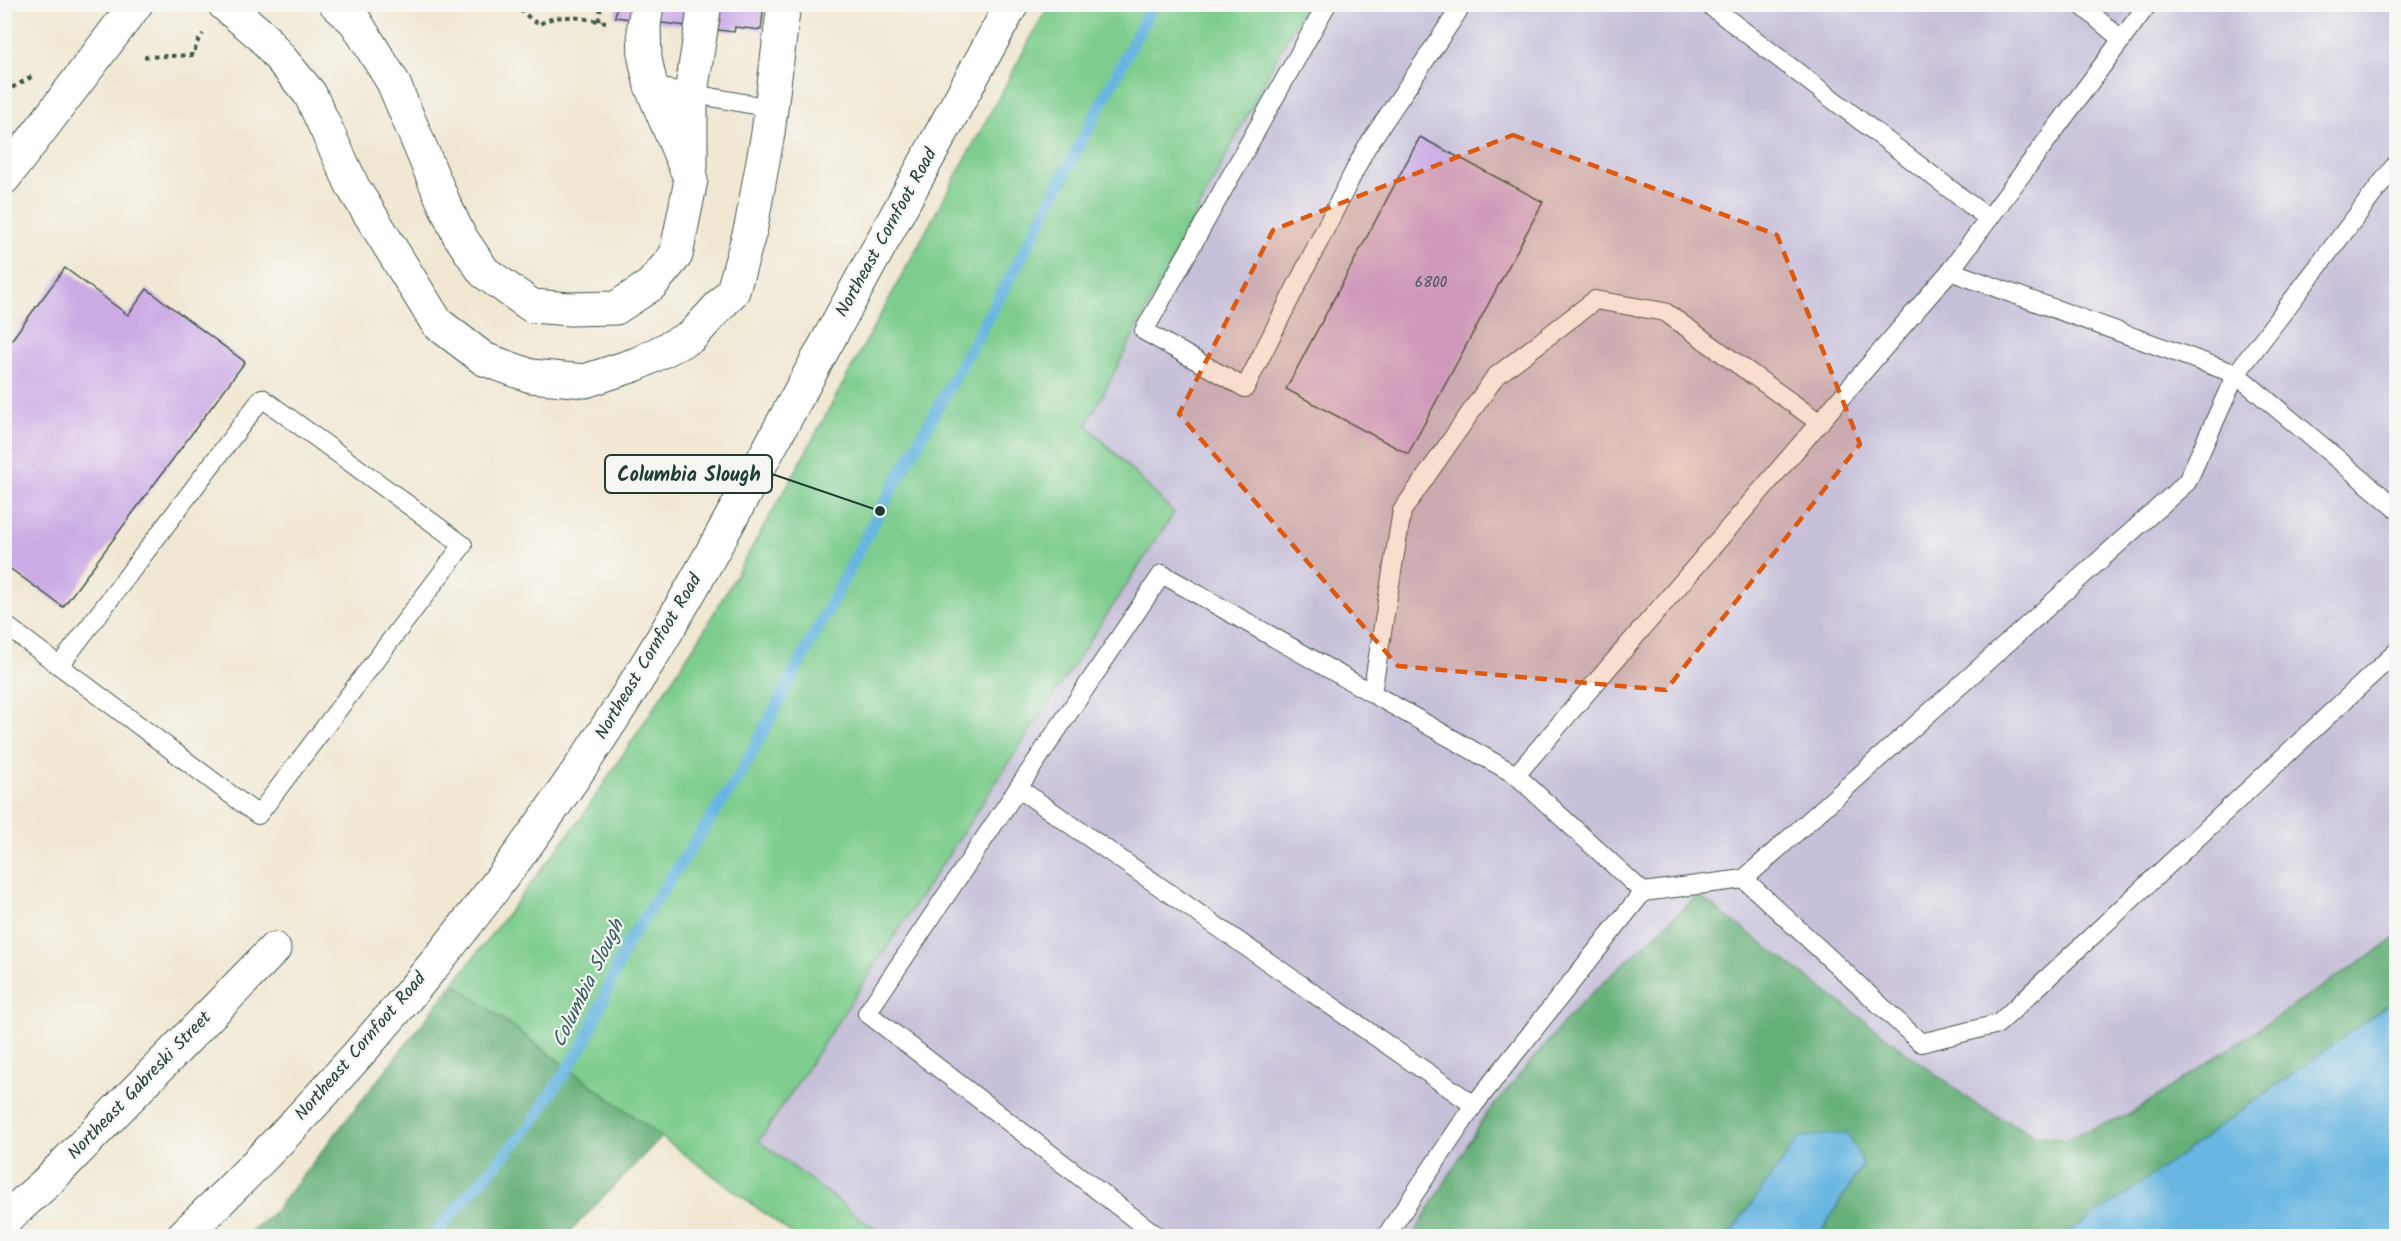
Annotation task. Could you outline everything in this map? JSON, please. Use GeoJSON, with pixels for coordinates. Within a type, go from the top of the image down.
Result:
{"type":"FeatureCollection","features":[{"type":"Feature","properties":{"kind":"street"},"geometry":{"type":"LineString","coordinates":[[4,178],[136,4]]}},
{"type":"Feature","properties":{"kind":"street"},"geometry":{"type":"LineString","coordinates":[[224,4],[261,35],[310,94],[353,187],[437,323],[484,359],[531,376],[585,381],[637,364],[692,336],[733,291],[752,227],[771,108],[784,4]]}},
{"type":"Feature","properties":{"kind":"street"},"geometry":{"type":"LineString","coordinates":[[336,4],[355,21],[393,82],[442,201],[459,235],[484,272],[532,306],[616,308],[651,285],[676,255],[691,180],[691,93],[705,4]]}},
{"type":"Feature","properties":{"kind":"street"},"geometry":{"type":"LineString","coordinates":[[647,4],[644,26],[645,59],[651,86],[691,180]]}},
{"type":"Feature","properties":{"kind":"street","name":"Northeast Cornfoot Road"},"geometry":{"type":"LineString","coordinates":[[183,1236],[276,1143],[404,1000],[526,844],[581,766],[648,663],[714,550],[1012,4]]}},
{"type":"Feature","properties":{"kind":"street","name":"Northeast Gabreski Street"},"geometry":{"type":"LineString","coordinates":[[4,1220],[45,1184],[274,950]]}},
{"type":"Feature","properties":{"kind":"lane"},"geometry":{"type":"LineString","coordinates":[[1327,4],[1144,331],[1245,388],[1366,148],[1463,4]]}},
{"type":"Feature","properties":{"kind":"lane"},"geometry":{"type":"LineString","coordinates":[[1708,4],[1989,219]]}},
{"type":"Feature","properties":{"kind":"lane"},"geometry":{"type":"LineString","coordinates":[[2080,4],[2122,40]]}},
{"type":"Feature","properties":{"kind":"lane"},"geometry":{"type":"LineString","coordinates":[[1516,775],[1950,272],[2148,4]]}},
{"type":"Feature","properties":{"kind":"lane"},"geometry":{"type":"LineString","coordinates":[[651,86],[771,108]]}},
{"type":"Feature","properties":{"kind":"lane"},"geometry":{"type":"LineString","coordinates":[[1386,1236],[1474,1105],[1643,892],[1744,879],[2187,482],[2236,374],[2397,164]]}},
{"type":"Feature","properties":{"kind":"lane"},"geometry":{"type":"LineString","coordinates":[[1950,272],[2236,374],[2397,508]]}},
{"type":"Feature","properties":{"kind":"lane"},"geometry":{"type":"LineString","coordinates":[[1372,693],[1402,511],[1495,378],[1595,300],[1665,312],[1820,423]]}},
{"type":"Feature","properties":{"kind":"lane"},"geometry":{"type":"LineString","coordinates":[[4,624],[258,815],[463,546],[262,398],[60,665]]}},
{"type":"Feature","properties":{"kind":"lane"},"geometry":{"type":"LineString","coordinates":[[1157,1236],[867,1013],[1162,574],[1516,775],[1643,892]]}},
{"type":"Feature","properties":{"kind":"lane"},"geometry":{"type":"LineString","coordinates":[[1744,879],[1921,1043],[1998,1024],[2397,652]]}},
{"type":"Feature","properties":{"kind":"lane"},"geometry":{"type":"LineString","coordinates":[[1018,788],[1474,1105]]}},
{"type":"Feature","properties":{"kind":"path"},"geometry":{"type":"LineString","coordinates":[[599,21],[602,4]]}},
{"type":"Feature","properties":{"kind":"highlighted area"},"geometry":{"type":"Polygon","coordinates":[[[1513,135],[1777,235],[1860,444],[1666,690],[1398,666],[1179,414],[1273,230],[1513,135]]]}},
{"type":"Feature","properties":{"kind":"shaded area"},"geometry":{"type":"Polygon","coordinates":[[[1304,5],[2396,5],[2396,938],[2132,1113],[2064,1140],[2033,1134],[1978,1106],[1697,895],[1575,1009],[1482,1120],[1413,1236],[884,1236],[759,1142],[1174,513],[1087,425],[1304,5]]]}},
{"type":"Feature","properties":{"kind":"green space"},"geometry":{"type":"Polygon","coordinates":[[[1049,5],[1304,5],[1087,425],[1174,513],[759,1141],[884,1236],[795,1236],[454,983],[582,817],[699,639],[790,481],[1049,5]]]}},
{"type":"Feature","properties":{"kind":"green space"},"geometry":{"type":"Polygon","coordinates":[[[1698,895],[1978,1106],[2032,1134],[2064,1140],[2132,1113],[2396,938],[2396,999],[2129,1192],[2062,1236],[1819,1236],[1863,1164],[1800,1138],[1728,1236],[1413,1236],[1482,1120],[1575,1009],[1698,895]]]}},
{"type":"Feature","properties":{"kind":"green space"},"geometry":{"type":"Polygon","coordinates":[[[454,983],[661,1137],[566,1236],[245,1236],[274,1212],[454,983]]]}},
{"type":"Feature","properties":{"kind":"water"},"geometry":{"type":"Polygon","coordinates":[[[2396,999],[2396,1236],[2062,1236],[2129,1192],[2396,999]]]}},
{"type":"Feature","properties":{"kind":"water"},"geometry":{"type":"Polygon","coordinates":[[[1847,1133],[1863,1164],[1819,1236],[1728,1236],[1800,1137],[1847,1133]]]}},
{"type":"Feature","properties":{"kind":"building"},"geometry":{"type":"Polygon","coordinates":[[[617,4],[764,4],[761,30],[735,27],[734,32],[615,17],[617,4]]]}},
{"type":"Feature","properties":{"kind":"building"},"geometry":{"type":"Polygon","coordinates":[[[1420,137],[1543,202],[1408,454],[1286,389],[1420,137]]]}},
{"type":"Feature","properties":{"kind":"building"},"geometry":{"type":"Polygon","coordinates":[[[65,268],[128,315],[147,289],[245,362],[63,607],[4,564],[4,350],[65,268]]]}},
{"type":"Feature","properties":{"kind":"waterway","name":"Columbia Slough"},"geometry":{"type":"LineString","coordinates":[[432,1236],[529,1127],[585,1042],[628,942],[740,775],[880,511],[1022,256],[1153,4]]}},
{"type":"Feature","properties":{"kind":"place","name":"Columbia Slough"},"geometry":{"type":"Point","coordinates":[880,511]}}]}
